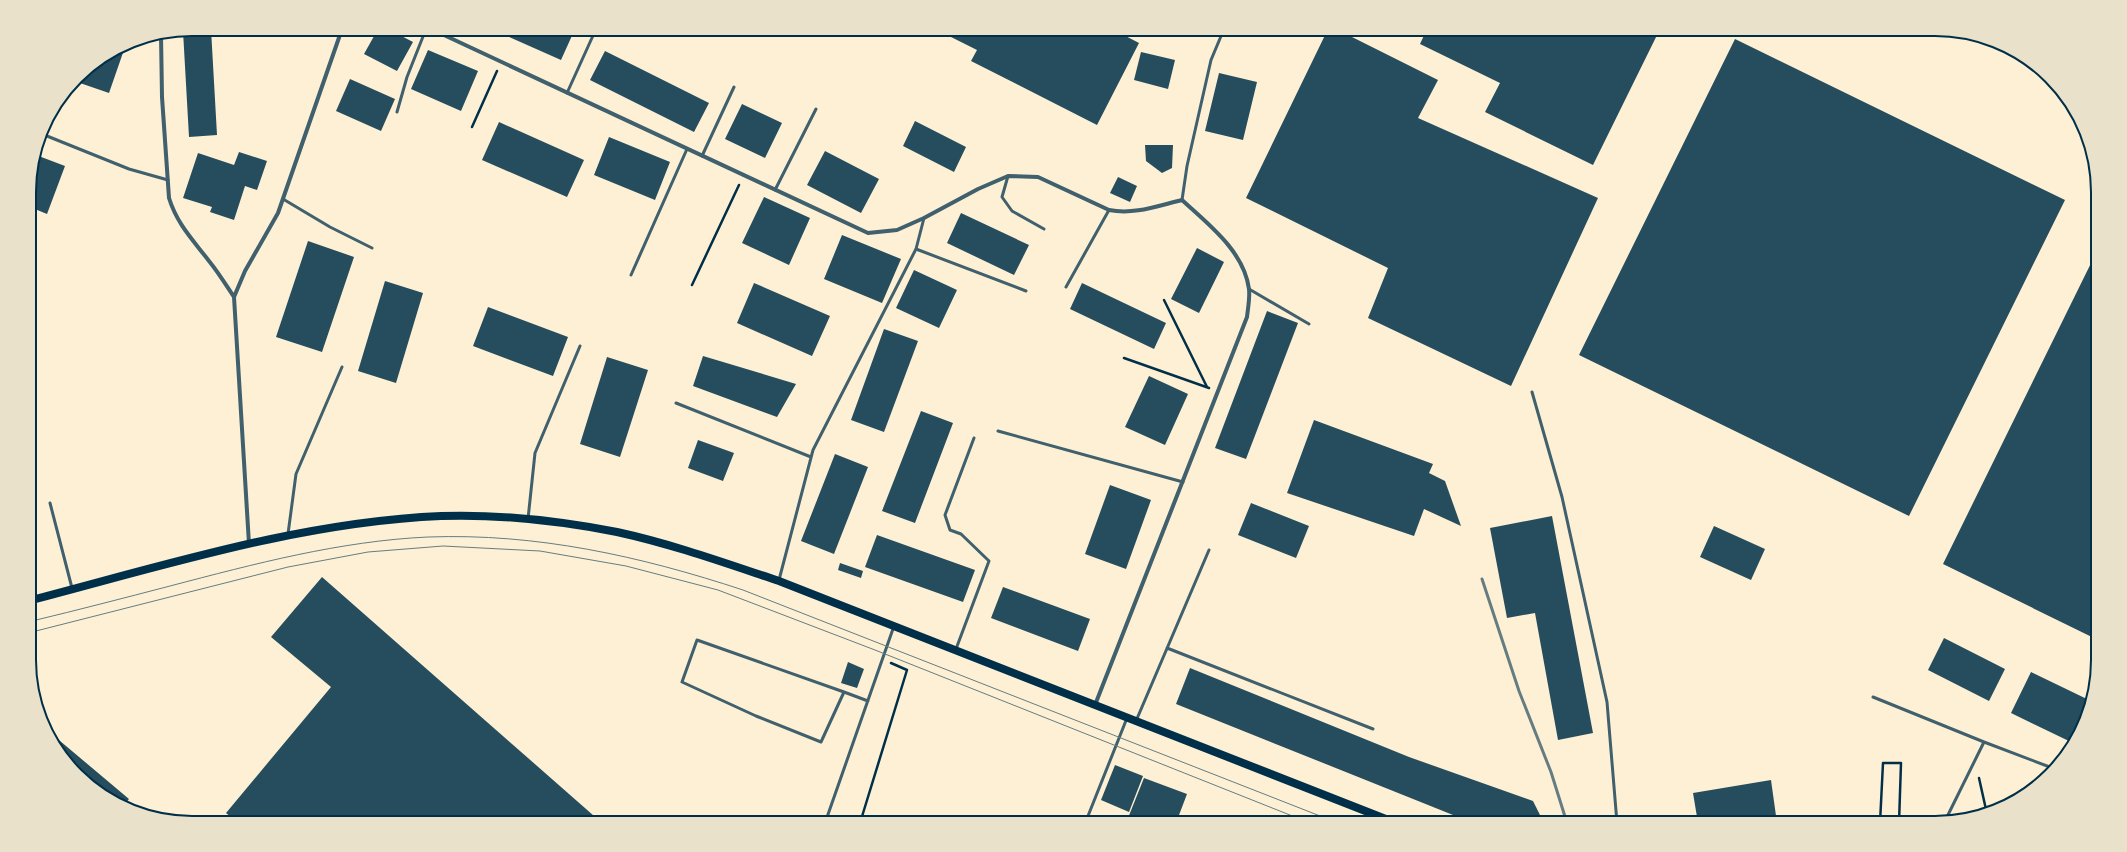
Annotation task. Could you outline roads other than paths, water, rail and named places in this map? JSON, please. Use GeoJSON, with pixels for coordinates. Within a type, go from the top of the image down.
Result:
{"type":"FeatureCollection","features":[{"type":"Feature","properties":{"kind":"main road"},"geometry":{"type":"LineString","coordinates":[[36,599],[249,544],[364,522],[442,516],[528,520],[617,533],[679,548],[778,581],[895,625],[1136,722],[1378,816]]}},
{"type":"Feature","properties":{"kind":"street"},"geometry":{"type":"LineString","coordinates":[[249,544],[234,297],[245,271],[278,213],[340,36]]}},
{"type":"Feature","properties":{"kind":"street"},"geometry":{"type":"LineString","coordinates":[[445,36],[868,234],[897,230],[924,218],[978,189],[1008,176],[1038,177],[1109,210],[1119,212],[1142,211],[1182,200],[1221,235],[1242,267],[1249,289],[1247,317],[1220,390],[1095,705]]}},
{"type":"Feature","properties":{"kind":"street"},"geometry":{"type":"LineString","coordinates":[[161,39],[162,97],[169,198],[181,226],[210,262],[234,297]]}},
{"type":"Feature","properties":{"kind":"lane"},"geometry":{"type":"LineString","coordinates":[[397,112],[406,76],[423,36]]}},
{"type":"Feature","properties":{"kind":"lane"},"geometry":{"type":"LineString","coordinates":[[567,93],[593,36]]}},
{"type":"Feature","properties":{"kind":"lane"},"geometry":{"type":"LineString","coordinates":[[1182,200],[1187,166],[1211,60],[1221,36]]}},
{"type":"Feature","properties":{"kind":"lane"},"geometry":{"type":"LineString","coordinates":[[702,156],[734,87]]}},
{"type":"Feature","properties":{"kind":"lane"},"geometry":{"type":"LineString","coordinates":[[775,190],[816,109]]}},
{"type":"Feature","properties":{"kind":"lane"},"geometry":{"type":"LineString","coordinates":[[46,136],[129,169],[168,180]]}},
{"type":"Feature","properties":{"kind":"lane"},"geometry":{"type":"LineString","coordinates":[[631,275],[687,149]]}},
{"type":"Feature","properties":{"kind":"lane"},"geometry":{"type":"LineString","coordinates":[[1008,176],[1002,197],[1012,211],[1044,229]]}},
{"type":"Feature","properties":{"kind":"lane"},"geometry":{"type":"LineString","coordinates":[[283,198],[330,227],[372,248]]}},
{"type":"Feature","properties":{"kind":"lane"},"geometry":{"type":"LineString","coordinates":[[1066,287],[1109,210]]}},
{"type":"Feature","properties":{"kind":"lane"},"geometry":{"type":"LineString","coordinates":[[778,581],[811,457],[916,249],[924,218]]}},
{"type":"Feature","properties":{"kind":"lane"},"geometry":{"type":"LineString","coordinates":[[916,249],[1026,291]]}},
{"type":"Feature","properties":{"kind":"lane"},"geometry":{"type":"LineString","coordinates":[[1249,289],[1309,324]]}},
{"type":"Feature","properties":{"kind":"lane"},"geometry":{"type":"LineString","coordinates":[[528,520],[535,453],[580,346]]}},
{"type":"Feature","properties":{"kind":"lane"},"geometry":{"type":"LineString","coordinates":[[288,536],[296,474],[342,367]]}},
{"type":"Feature","properties":{"kind":"lane"},"geometry":{"type":"LineString","coordinates":[[1532,392],[1562,497],[1607,702],[1616,816]]}},
{"type":"Feature","properties":{"kind":"lane"},"geometry":{"type":"LineString","coordinates":[[676,403],[811,457]]}},
{"type":"Feature","properties":{"kind":"lane"},"geometry":{"type":"LineString","coordinates":[[998,431],[1183,482]]}},
{"type":"Feature","properties":{"kind":"lane"},"geometry":{"type":"LineString","coordinates":[[956,649],[989,561],[960,534],[950,530],[945,514],[974,438]]}},
{"type":"Feature","properties":{"kind":"lane"},"geometry":{"type":"LineString","coordinates":[[50,503],[73,590]]}},
{"type":"Feature","properties":{"kind":"lane"},"geometry":{"type":"LineString","coordinates":[[1136,722],[1209,550]]}},
{"type":"Feature","properties":{"kind":"lane"},"geometry":{"type":"LineString","coordinates":[[827,816],[868,701],[881,659],[895,625]]}},
{"type":"Feature","properties":{"kind":"lane"},"geometry":{"type":"LineString","coordinates":[[844,692],[822,742],[756,716],[682,682],[697,640],[844,692],[868,701]]}},
{"type":"Feature","properties":{"kind":"lane"},"geometry":{"type":"LineString","coordinates":[[1167,648],[1373,729]]}},
{"type":"Feature","properties":{"kind":"lane"},"geometry":{"type":"LineString","coordinates":[[1873,697],[2048,767]]}},
{"type":"Feature","properties":{"kind":"lane"},"geometry":{"type":"LineString","coordinates":[[1088,816],[1127,718]]}},
{"type":"Feature","properties":{"kind":"lane"},"geometry":{"type":"LineString","coordinates":[[1947,816],[1984,742]]}},
{"type":"Feature","properties":{"kind":"tram line"},"geometry":{"type":"LineString","coordinates":[[36,620],[265,562],[330,548],[362,543],[428,537],[468,537],[548,543],[627,557],[743,590],[1320,816]]}},
{"type":"Feature","properties":{"kind":"tram line"},"geometry":{"type":"LineString","coordinates":[[36,631],[288,567],[368,552],[443,546],[540,551],[626,566],[718,590],[875,650],[1292,816]]}},
{"type":"Feature","properties":{"kind":"railway"},"geometry":{"type":"LineString","coordinates":[[1482,579],[1519,691],[1551,772],[1565,816]]}}]}
